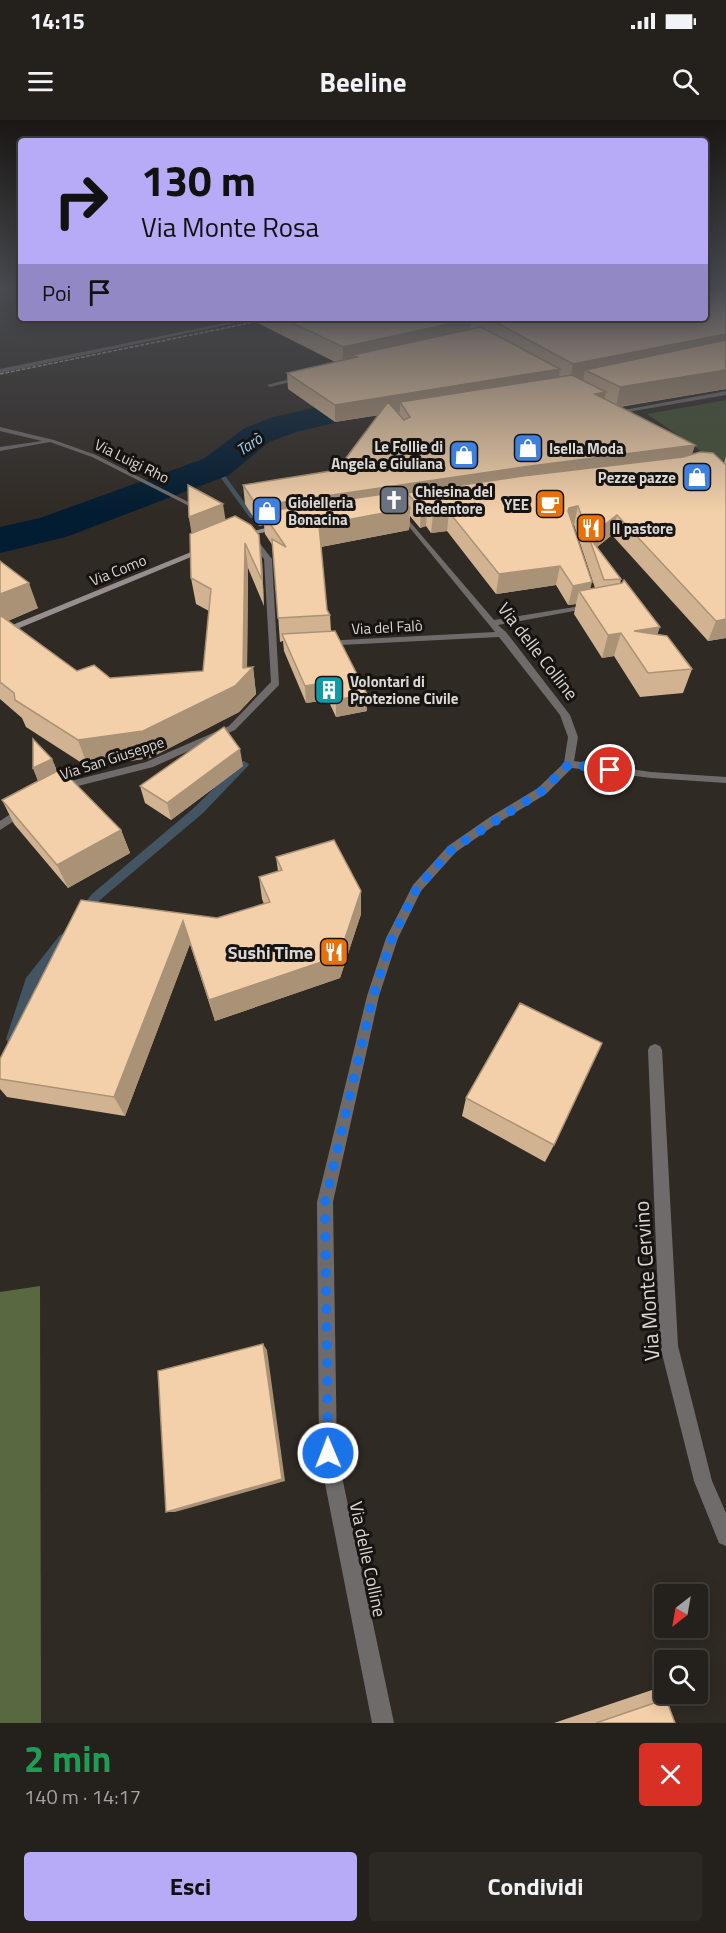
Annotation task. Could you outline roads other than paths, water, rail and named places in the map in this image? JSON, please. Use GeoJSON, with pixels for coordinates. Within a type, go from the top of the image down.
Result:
{"type":"FeatureCollection","features":[{"type":"Feature","properties":{"kind":"street"},"geometry":{"type":"LineString","coordinates":[[0,371],[40,363]]}},
{"type":"Feature","properties":{"kind":"street"},"geometry":{"type":"LineString","coordinates":[[270,386],[304,378]]}},
{"type":"Feature","properties":{"kind":"street"},"geometry":{"type":"LineString","coordinates":[[616,412],[726,393]]}},
{"type":"Feature","properties":{"kind":"street"},"geometry":{"type":"LineString","coordinates":[[607,407],[625,417]]}},
{"type":"Feature","properties":{"kind":"street","name":"Via Luigi Rho"},"geometry":{"type":"LineString","coordinates":[[0,429],[52,441],[94,456],[215,517]]}},
{"type":"Feature","properties":{"kind":"street"},"geometry":{"type":"LineString","coordinates":[[8,431],[11,447]]}},
{"type":"Feature","properties":{"kind":"street"},"geometry":{"type":"LineString","coordinates":[[0,449],[52,441]]}},
{"type":"Feature","properties":{"kind":"street","name":"Via delle Colline"},"geometry":{"type":"LineString","coordinates":[[383,1723],[328,1453],[325,1202],[373,996],[392,938],[417,888],[452,849],[542,791],[569,764],[573,737],[565,715],[498,628],[396,508]]}},
{"type":"Feature","properties":{"kind":"street"},"geometry":{"type":"LineString","coordinates":[[236,537],[247,532],[293,525]]}},
{"type":"Feature","properties":{"kind":"street"},"geometry":{"type":"LineString","coordinates":[[237,527],[247,532]]}},
{"type":"Feature","properties":{"kind":"street","name":"Via San Giuseppe"},"geometry":{"type":"LineString","coordinates":[[0,826],[42,799],[75,783],[149,765],[232,728],[276,683],[268,559],[247,532]]}},
{"type":"Feature","properties":{"kind":"street","name":"Via Como"},"geometry":{"type":"LineString","coordinates":[[0,633],[215,546]]}},
{"type":"Feature","properties":{"kind":"street","name":"Via del Falò"},"geometry":{"type":"LineString","coordinates":[[319,644],[498,628],[599,604],[591,594]]}},
{"type":"Feature","properties":{"kind":"street"},"geometry":{"type":"LineString","coordinates":[[273,647],[285,646]]}},
{"type":"Feature","properties":{"kind":"street"},"geometry":{"type":"LineString","coordinates":[[569,764],[651,775],[726,780]]}},
{"type":"Feature","properties":{"kind":"street","name":"Via Monte Cervino"},"geometry":{"type":"LineString","coordinates":[[655,1050],[669,1346],[703,1481],[726,1536]]}},
{"type":"Feature","properties":{"kind":"waterway","name":"Tarò"},"geometry":{"type":"LineString","coordinates":[[0,540],[52,528],[216,467],[257,435],[285,424],[416,394]]}},
{"type":"Feature","properties":{"kind":"waterway"},"geometry":{"type":"LineString","coordinates":[[216,467],[252,517]]}},
{"type":"Feature","properties":{"kind":"waterway"},"geometry":{"type":"LineString","coordinates":[[82,915],[96,897],[199,810],[244,764]]}},
{"type":"Feature","properties":{"kind":"waterway"},"geometry":{"type":"LineString","coordinates":[[13,1039],[31,982],[64,938]]}},
{"type":"Feature","properties":{"kind":"railway"},"geometry":{"type":"LineString","coordinates":[[0,374],[55,363]]}},
{"type":"Feature","properties":{"kind":"place","name":"Isella Moda"},"geometry":{"type":"Point","coordinates":[528,448]}},
{"type":"Feature","properties":{"kind":"place","name":"Le Follie di Angela e Giuliana"},"geometry":{"type":"Point","coordinates":[464,455]}},
{"type":"Feature","properties":{"kind":"place","name":"Pezze pazze"},"geometry":{"type":"Point","coordinates":[697,477]}},
{"type":"Feature","properties":{"kind":"place","name":"Chiesina del Redentore"},"geometry":{"type":"Point","coordinates":[394,500]}},
{"type":"Feature","properties":{"kind":"place","name":"YEE"},"geometry":{"type":"Point","coordinates":[550,504]}},
{"type":"Feature","properties":{"kind":"place","name":"Gioielleria Bonacina"},"geometry":{"type":"Point","coordinates":[267,511]}},
{"type":"Feature","properties":{"kind":"place","name":"Il pastore"},"geometry":{"type":"Point","coordinates":[591,528]}},
{"type":"Feature","properties":{"kind":"place","name":"Volontari di Protezione Civile"},"geometry":{"type":"Point","coordinates":[329,690]}},
{"type":"Feature","properties":{"kind":"place","name":"Sushi Time"},"geometry":{"type":"Point","coordinates":[334,952]}}]}
